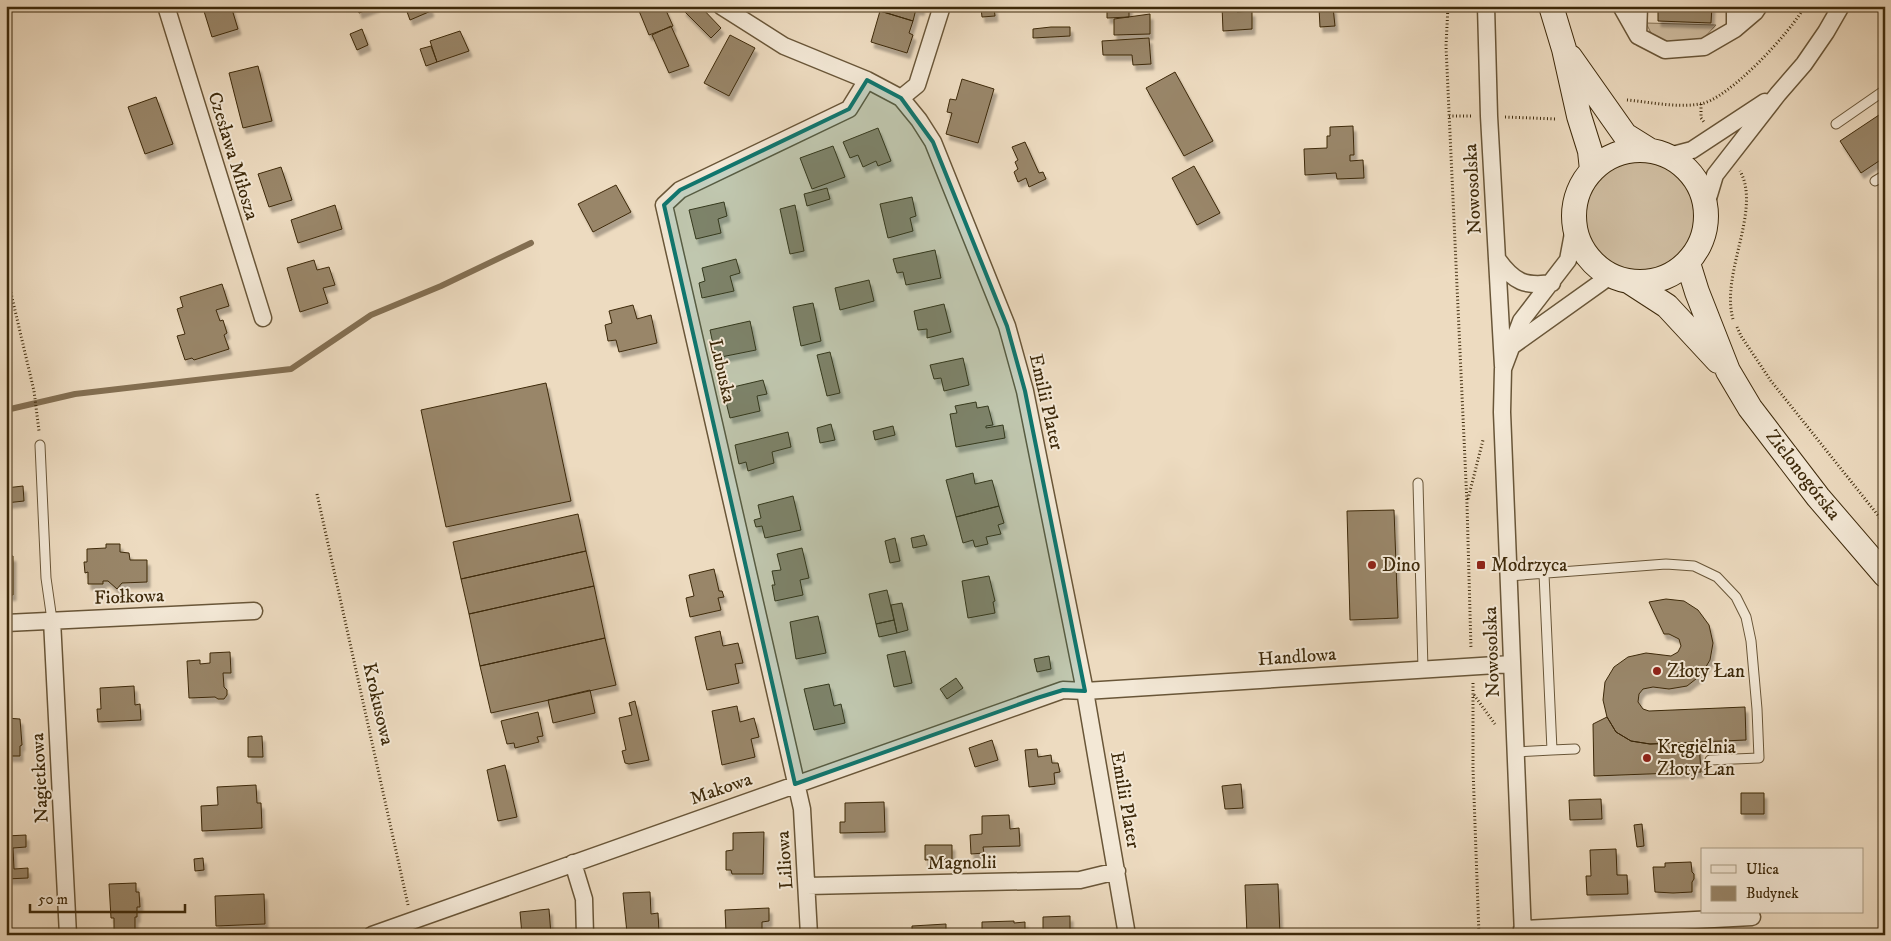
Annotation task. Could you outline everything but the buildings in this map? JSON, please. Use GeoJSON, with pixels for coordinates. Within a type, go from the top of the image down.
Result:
{"type":"FeatureCollection","features":[{"type":"Feature","properties":{"kind":"street","name":"Czesława Miłosza"},"geometry":{"type":"LineString","coordinates":[[166,6],[263,318]]}},
{"type":"Feature","properties":{"kind":"street","name":"Emilii Plater"},"geometry":{"type":"LineString","coordinates":[[721,6],[784,46],[867,80],[901,98],[919,120],[933,142],[1007,326],[1025,391],[1085,691],[1127,935]]}},
{"type":"Feature","properties":{"kind":"street"},"geometry":{"type":"LineString","coordinates":[[901,98],[918,85],[942,6]]}},
{"type":"Feature","properties":{"kind":"street","name":"Nowosolska"},"geometry":{"type":"LineString","coordinates":[[1486,6],[1489,116],[1503,368],[1502,412],[1522,932]]}},
{"type":"Feature","properties":{"kind":"street"},"geometry":{"type":"LineString","coordinates":[[1551,6],[1590,152],[1592,170]]}},
{"type":"Feature","properties":{"kind":"street"},"geometry":{"type":"LineString","coordinates":[[1620,6],[1638,36],[1665,50],[1704,47],[1735,29],[1755,12],[1759,6]]}},
{"type":"Feature","properties":{"kind":"street"},"geometry":{"type":"LineString","coordinates":[[1638,36],[1639,6]]}},
{"type":"Feature","properties":{"kind":"street"},"geometry":{"type":"LineString","coordinates":[[1735,6],[1735,29]]}},
{"type":"Feature","properties":{"kind":"street"},"geometry":{"type":"LineString","coordinates":[[1778,94],[1692,150],[1659,153],[1628,150],[1608,157],[1592,170],[1580,187],[1574,207],[1574,228],[1581,247],[1593,264],[1620,279],[1651,282],[1671,275],[1688,263],[1700,246],[1706,226],[1706,205],[1715,175],[1778,94],[1804,64],[1841,6]]}},
{"type":"Feature","properties":{"kind":"street"},"geometry":{"type":"LineString","coordinates":[[1564,49],[1624,135],[1686,168],[1699,185],[1706,205]]}},
{"type":"Feature","properties":{"kind":"street","name":"Lubuska"},"geometry":{"type":"LineString","coordinates":[[795,784],[664,205],[680,190],[849,109],[867,80]]}},
{"type":"Feature","properties":{"kind":"street","name":"Nowosolska"},"geometry":{"type":"LineString","coordinates":[[1503,368],[1521,321],[1568,260],[1574,228]]}},
{"type":"Feature","properties":{"kind":"street"},"geometry":{"type":"LineString","coordinates":[[1498,260],[1507,273],[1521,282],[1536,285],[1552,283]]}},
{"type":"Feature","properties":{"kind":"street","name":"Zielonogórska"},"geometry":{"type":"LineString","coordinates":[[1688,263],[1697,292],[1728,371],[1750,408],[1818,497],[1885,574]]}},
{"type":"Feature","properties":{"kind":"street"},"geometry":{"type":"LineString","coordinates":[[1512,346],[1620,279]]}},
{"type":"Feature","properties":{"kind":"street","name":"Zielonogórska"},"geometry":{"type":"LineString","coordinates":[[1620,279],[1667,306],[1728,371]]}},
{"type":"Feature","properties":{"kind":"street","name":"Fiołkowa"},"geometry":{"type":"LineString","coordinates":[[6,623],[254,611]]}},
{"type":"Feature","properties":{"kind":"street","name":"Nagietkowa"},"geometry":{"type":"LineString","coordinates":[[52,620],[68,935]]}},
{"type":"Feature","properties":{"kind":"street","name":"Handlowa"},"geometry":{"type":"LineString","coordinates":[[1085,691],[1423,668],[1512,664]]}},
{"type":"Feature","properties":{"kind":"street","name":"Makowa"},"geometry":{"type":"LineString","coordinates":[[372,935],[1037,698],[1063,690],[1085,691]]}},
{"type":"Feature","properties":{"kind":"street","name":"Liliowa"},"geometry":{"type":"LineString","coordinates":[[795,784],[802,809],[808,935]]}},
{"type":"Feature","properties":{"kind":"street"},"geometry":{"type":"LineString","coordinates":[[573,863],[584,899],[585,935]]}},
{"type":"Feature","properties":{"kind":"street","name":"Magnolii"},"geometry":{"type":"LineString","coordinates":[[807,886],[1080,880],[1117,871]]}},
{"type":"Feature","properties":{"kind":"street"},"geometry":{"type":"LineString","coordinates":[[1522,932],[1752,917]]}},
{"type":"Feature","properties":{"kind":"lane"},"geometry":{"type":"LineString","coordinates":[[1836,124],[1885,90]]}},
{"type":"Feature","properties":{"kind":"lane"},"geometry":{"type":"LineString","coordinates":[[1875,181],[1885,174]]}},
{"type":"Feature","properties":{"kind":"lane"},"geometry":{"type":"LineString","coordinates":[[40,445],[46,578],[52,620]]}},
{"type":"Feature","properties":{"kind":"lane"},"geometry":{"type":"LineString","coordinates":[[1418,482],[1423,668]]}},
{"type":"Feature","properties":{"kind":"lane"},"geometry":{"type":"LineString","coordinates":[[1509,576],[1666,564],[1694,566],[1717,577],[1736,597],[1746,617],[1751,641],[1759,758],[1710,760]]}},
{"type":"Feature","properties":{"kind":"lane"},"geometry":{"type":"LineString","coordinates":[[1544,574],[1552,750]]}},
{"type":"Feature","properties":{"kind":"lane"},"geometry":{"type":"LineString","coordinates":[[1516,752],[1575,749]]}},
{"type":"Feature","properties":{"kind":"path"},"geometry":{"type":"LineString","coordinates":[[1448,6],[1446,46],[1448,116],[1474,694],[1473,769],[1480,935]]}},
{"type":"Feature","properties":{"kind":"path"},"geometry":{"type":"LineString","coordinates":[[1605,106],[1624,99],[1677,105],[1701,104],[1718,98],[1767,55],[1799,18],[1805,6]]}},
{"type":"Feature","properties":{"kind":"path"},"geometry":{"type":"LineString","coordinates":[[1701,104],[1701,118],[1713,136]]}},
{"type":"Feature","properties":{"kind":"path"},"geometry":{"type":"LineString","coordinates":[[1448,116],[1566,120],[1579,116]]}},
{"type":"Feature","properties":{"kind":"path"},"geometry":{"type":"LineString","coordinates":[[1729,156],[1738,166],[1744,178],[1746,208],[1730,289],[1732,317],[1738,330],[1771,381],[1885,524]]}},
{"type":"Feature","properties":{"kind":"path"},"geometry":{"type":"LineString","coordinates":[[6,272],[37,410],[40,445]]}},
{"type":"Feature","properties":{"kind":"path","name":"Krokusowa"},"geometry":{"type":"LineString","coordinates":[[317,494],[412,920]]}},
{"type":"Feature","properties":{"kind":"highlighted area"},"geometry":{"type":"Polygon","coordinates":[[[867,80],[901,98],[933,142],[1007,326],[1025,391],[1085,691],[1063,690],[1037,698],[795,784],[664,205],[680,190],[849,109],[867,80]]]}},
{"type":"Feature","properties":{"kind":"shaded area"},"geometry":{"type":"Polygon","coordinates":[[[1646,23],[1716,25],[1701,41],[1675,45],[1653,37],[1646,23]]]}},
{"type":"Feature","properties":{"kind":"shaded area"},"geometry":{"type":"Polygon","coordinates":[[[1640,161],[1661,165],[1679,177],[1691,195],[1695,216],[1691,237],[1679,255],[1661,267],[1640,271],[1619,267],[1601,255],[1589,237],[1585,216],[1589,195],[1601,177],[1619,165],[1640,161]]]}},
{"type":"Feature","properties":{"kind":"waterway"},"geometry":{"type":"LineString","coordinates":[[6,410],[75,394],[291,369],[371,315],[441,286],[531,243]]}},
{"type":"Feature","properties":{"kind":"place","name":"Dino"},"geometry":{"type":"Point","coordinates":[1372,565]}},
{"type":"Feature","properties":{"kind":"place","name":"Modrzyca"},"geometry":{"type":"Point","coordinates":[1481,565]}},
{"type":"Feature","properties":{"kind":"place","name":"Złoty Łan"},"geometry":{"type":"Point","coordinates":[1657,671]}},
{"type":"Feature","properties":{"kind":"place","name":"Kręgielnia Złoty Łan"},"geometry":{"type":"Point","coordinates":[1647,758]}}]}
